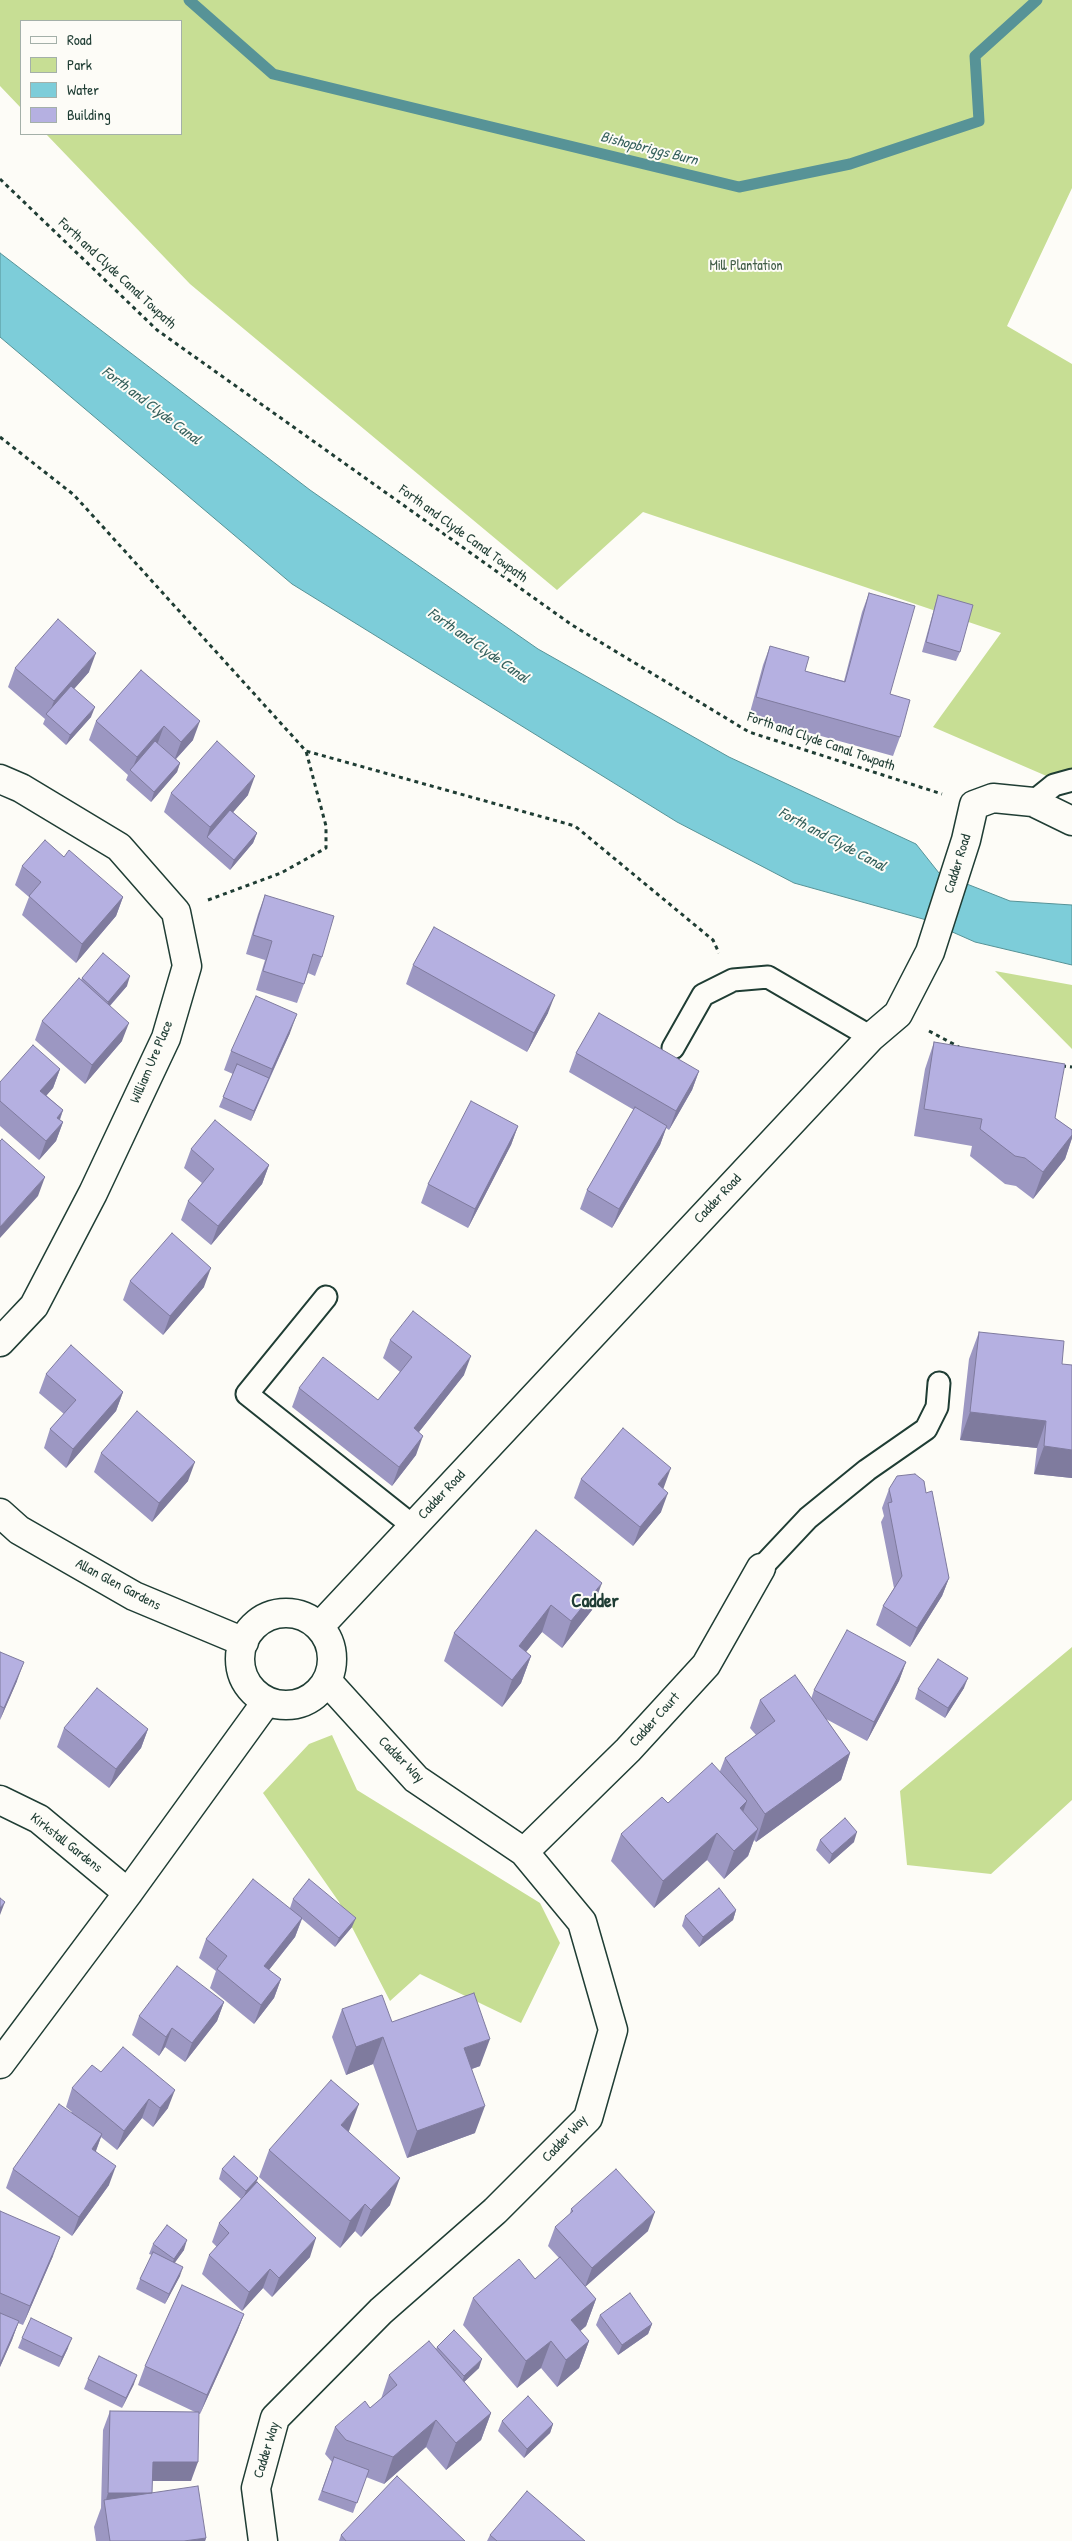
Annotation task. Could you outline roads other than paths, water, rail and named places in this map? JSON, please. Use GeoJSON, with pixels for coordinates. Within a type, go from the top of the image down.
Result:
{"type":"FeatureCollection","features":[{"type":"Feature","properties":{"kind":"street","name":"William Ure Place"},"geometry":{"type":"LineString","coordinates":[[0,779],[21,788],[119,847],[176,912],[187,966],[166,1038],[93,1193],[34,1306],[0,1342]]}},
{"type":"Feature","properties":{"kind":"street","name":"Cadder Road"},"geometry":{"type":"LineString","coordinates":[[318,1627],[871,1037],[898,1014],[930,952],[966,840],[974,805],[993,798],[1033,802]]}},
{"type":"Feature","properties":{"kind":"street"},"geometry":{"type":"LineString","coordinates":[[1033,802],[1072,820]]}},
{"type":"Feature","properties":{"kind":"street","name":"Allan Glen Gardens"},"geometry":{"type":"LineString","coordinates":[[0,1513],[19,1530],[134,1596],[244,1642]]}},
{"type":"Feature","properties":{"kind":"street","name":"Cadder Court"},"geometry":{"type":"LineString","coordinates":[[524,1852],[628,1750],[706,1664],[761,1568]]}},
{"type":"Feature","properties":{"kind":"street"},"geometry":{"type":"LineString","coordinates":[[276,1614],[292,1614],[306,1618],[328,1638],[332,1652],[332,1667],[327,1681],[313,1696],[294,1705],[280,1705],[267,1701],[255,1693],[244,1676],[240,1656],[244,1642],[251,1629],[263,1620],[276,1614]]}},
{"type":"Feature","properties":{"kind":"street","name":"Cadder Way"},"geometry":{"type":"LineString","coordinates":[[263,2541],[256,2488],[275,2418],[381,2312],[495,2211],[588,2118],[613,2030],[582,1922],[524,1852],[416,1779],[327,1681]]}},
{"type":"Feature","properties":{"kind":"street"},"geometry":{"type":"LineString","coordinates":[[0,2064],[128,1893],[267,1701]]}},
{"type":"Feature","properties":{"kind":"street","name":"Kirkstall Gardens"},"geometry":{"type":"LineString","coordinates":[[0,1800],[39,1819],[128,1893]]}},
{"type":"Feature","properties":{"kind":"lane"},"geometry":{"type":"LineString","coordinates":[[1033,802],[1054,785],[1072,780]]}},
{"type":"Feature","properties":{"kind":"lane"},"geometry":{"type":"LineString","coordinates":[[673,1048],[703,996],[733,980],[768,977],[871,1037]]}},
{"type":"Feature","properties":{"kind":"lane"},"geometry":{"type":"LineString","coordinates":[[326,1297],[247,1394],[412,1526]]}},
{"type":"Feature","properties":{"kind":"lane"},"geometry":{"type":"LineString","coordinates":[[761,1568],[808,1518],[867,1470],[926,1429],[937,1407],[939,1383]]}},
{"type":"Feature","properties":{"kind":"water","name":"Forth and Clyde Canal"},"geometry":{"type":"Polygon","coordinates":[[[0,253],[310,490],[538,649],[729,757],[916,844],[939,873],[1010,901],[1072,905],[1072,965],[975,942],[923,919],[794,883],[677,822],[292,584],[0,337],[0,253]]]}},
{"type":"Feature","properties":{"kind":"waterway","name":"Bishopbriggs Burn"},"geometry":{"type":"LineString","coordinates":[[189,0],[273,74],[739,187],[850,164],[979,121],[975,56],[1037,0]]}},
{"type":"Feature","properties":{"kind":"district","name":"Cadder"},"geometry":{"type":"Point","coordinates":[595,1602]}},
{"type":"Feature","properties":{"kind":"park label","name":"Mill Plantation"},"geometry":{"type":"Point","coordinates":[746,266]}}]}
